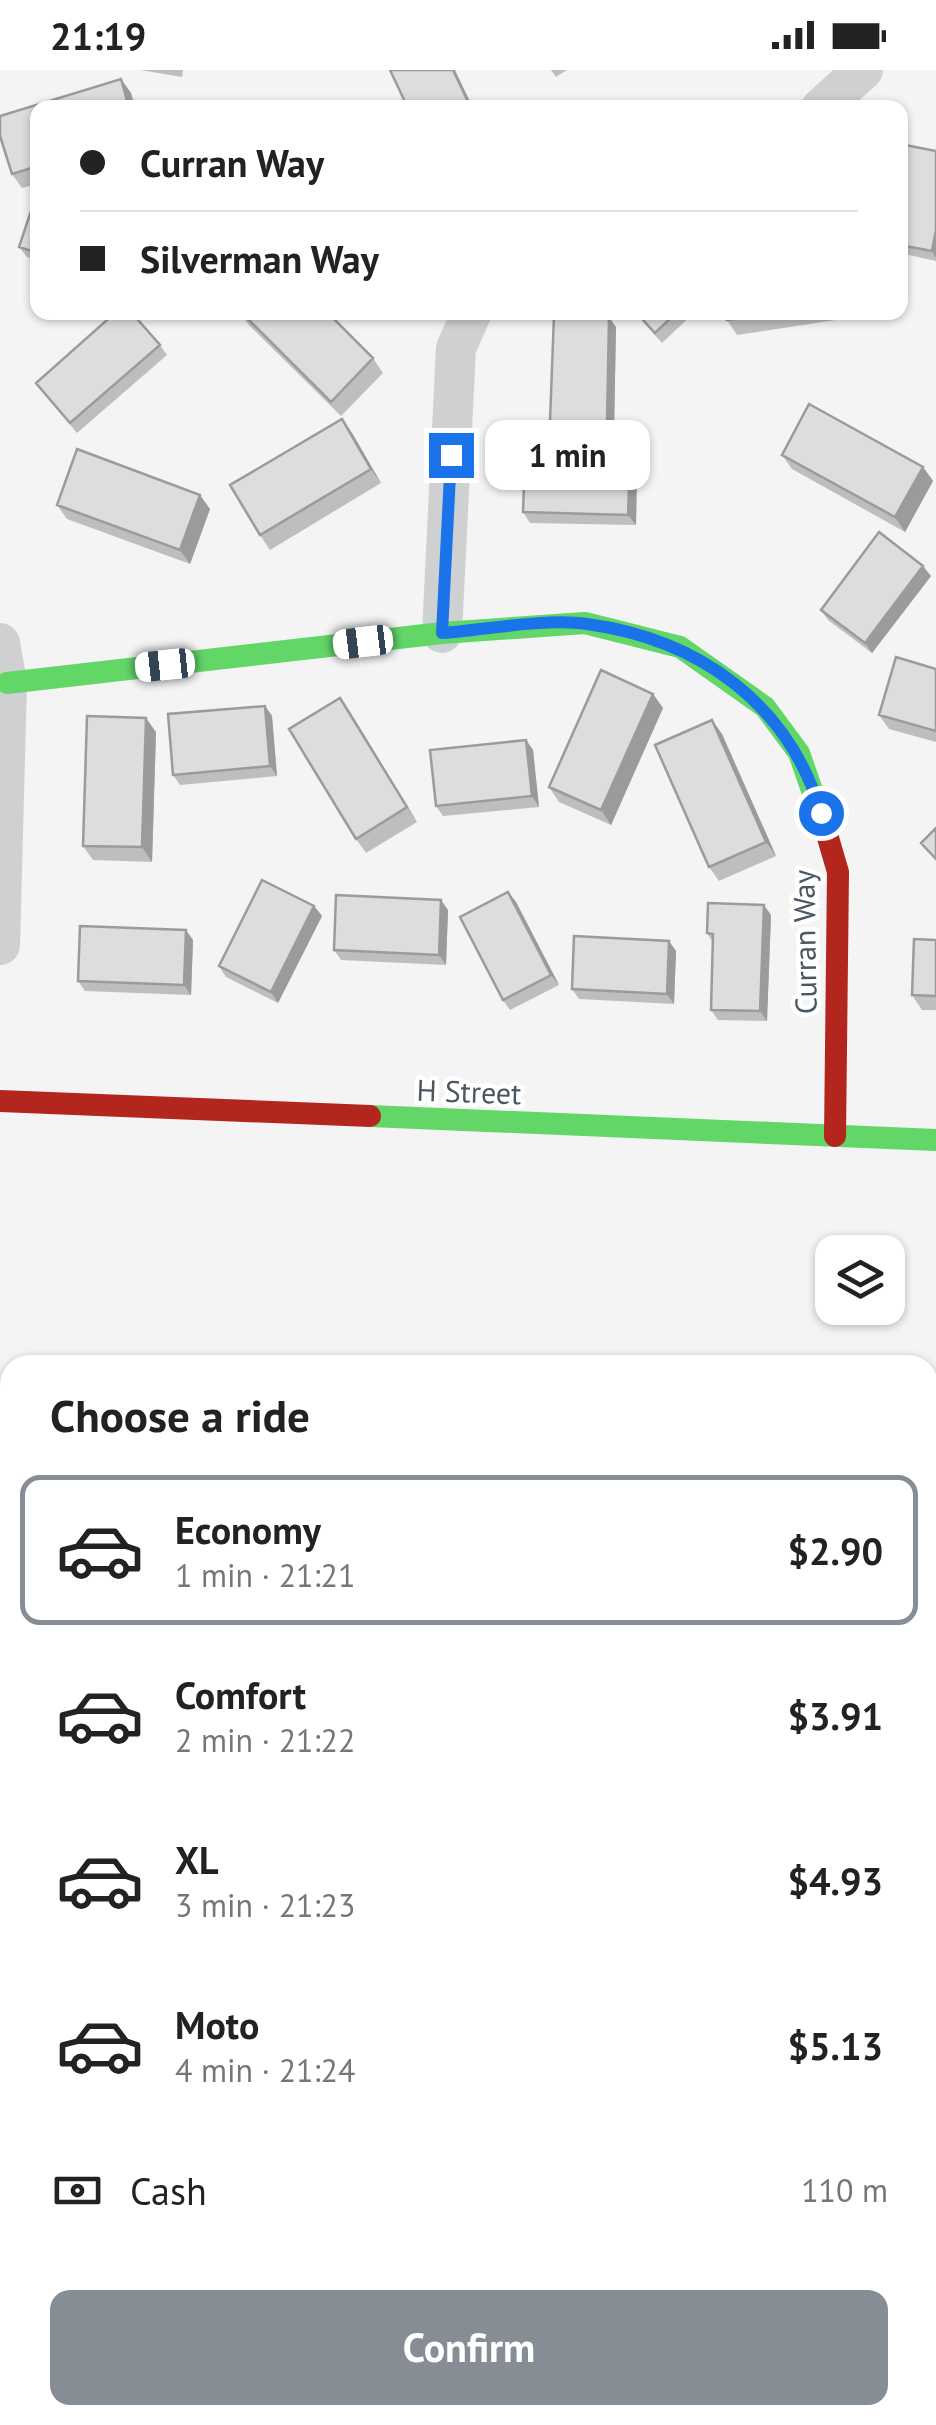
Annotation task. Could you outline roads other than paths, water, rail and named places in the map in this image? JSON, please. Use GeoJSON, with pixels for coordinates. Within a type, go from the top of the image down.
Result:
{"type":"FeatureCollection","features":[{"type":"Feature","properties":{"kind":"street"},"geometry":{"type":"LineString","coordinates":[[830,100],[863,70]]}},
{"type":"Feature","properties":{"kind":"street"},"geometry":{"type":"LineString","coordinates":[[442,633],[456,348],[468,320]]}},
{"type":"Feature","properties":{"kind":"street","name":"Curran Way"},"geometry":{"type":"LineString","coordinates":[[6,683],[442,633],[585,623],[680,647],[765,707],[799,752],[838,872],[834,1136]]}},
{"type":"Feature","properties":{"kind":"street"},"geometry":{"type":"LineString","coordinates":[[0,642],[6,683],[0,945]]}},
{"type":"Feature","properties":{"kind":"street","name":"H Street"},"geometry":{"type":"LineString","coordinates":[[0,1101],[936,1140]]}}]}
